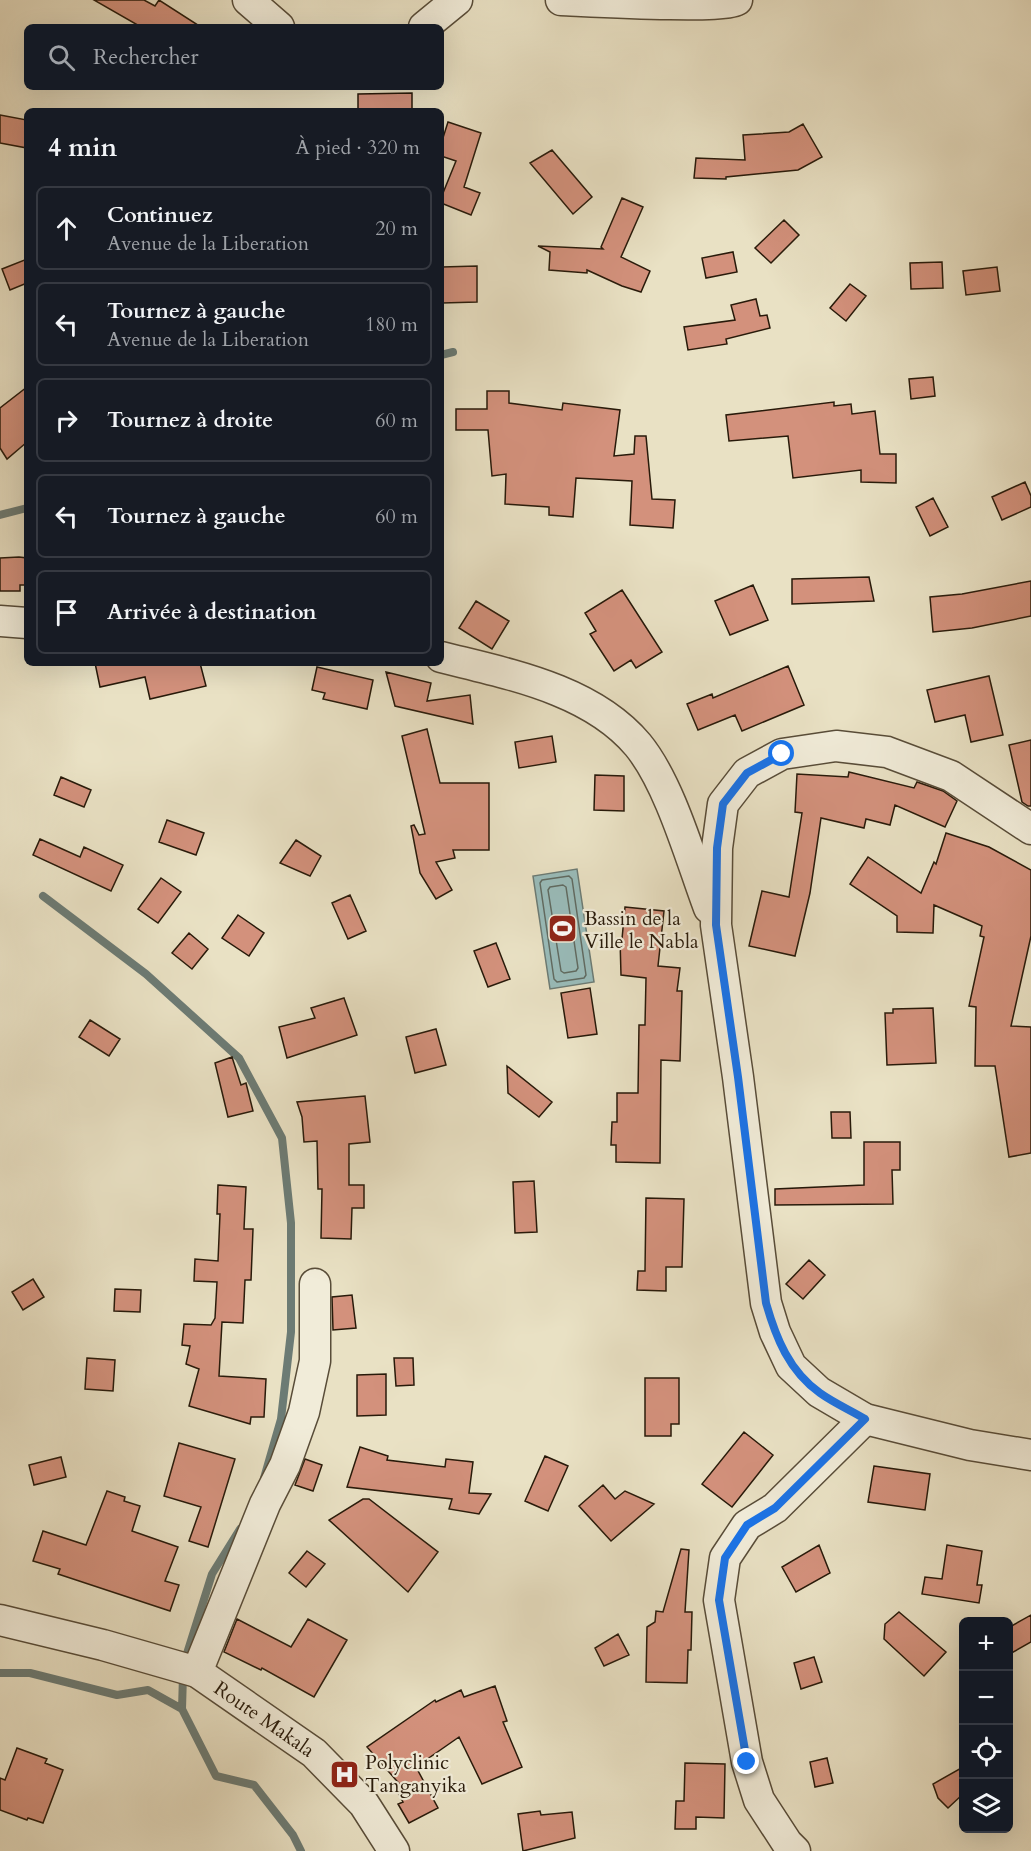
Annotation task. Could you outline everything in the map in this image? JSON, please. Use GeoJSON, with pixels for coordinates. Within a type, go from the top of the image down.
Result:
{"type":"FeatureCollection","features":[{"type":"Feature","properties":{"kind":"street"},"geometry":{"type":"LineString","coordinates":[[248,0],[276,24]]}},
{"type":"Feature","properties":{"kind":"street"},"geometry":{"type":"LineString","coordinates":[[428,24],[457,0]]}},
{"type":"Feature","properties":{"kind":"street"},"geometry":{"type":"LineString","coordinates":[[561,0],[703,4],[733,3],[737,0]]}},
{"type":"Feature","properties":{"kind":"street"},"geometry":{"type":"LineString","coordinates":[[0,621],[24,623]]}},
{"type":"Feature","properties":{"kind":"street"},"geometry":{"type":"LineString","coordinates":[[444,658],[532,680],[612,720],[638,746],[658,778],[675,815],[716,925]]}},
{"type":"Feature","properties":{"kind":"street"},"geometry":{"type":"LineString","coordinates":[[1031,829],[951,776],[887,752],[836,746],[782,754],[747,773],[723,804],[717,848],[716,925],[738,1077],[766,1303],[791,1366],[819,1392],[865,1419],[970,1445],[1031,1455]]}},
{"type":"Feature","properties":{"kind":"street"},"geometry":{"type":"LineString","coordinates":[[197,1672],[266,1504],[285,1465],[304,1412],[315,1361],[315,1284]]}},
{"type":"Feature","properties":{"kind":"street"},"geometry":{"type":"LineString","coordinates":[[795,1851],[787,1843],[759,1800],[747,1762],[719,1600],[725,1558],[747,1525],[775,1508],[865,1419]]}},
{"type":"Feature","properties":{"kind":"street","name":"Route Makala"},"geometry":{"type":"LineString","coordinates":[[0,1620],[168,1662],[197,1672],[314,1753],[364,1804],[394,1851]]}},
{"type":"Feature","properties":{"kind":"water","name":"Bassin de la Ville le Nabla"},"geometry":{"type":"Polygon","coordinates":[[[577,869],[594,982],[550,989],[533,876],[577,869]]]}},
{"type":"Feature","properties":{"kind":"building"},"geometry":{"type":"Polygon","coordinates":[[[94,0],[144,0],[155,6],[159,0],[196,24],[136,24],[94,0]]]}},
{"type":"Feature","properties":{"kind":"building"},"geometry":{"type":"Polygon","coordinates":[[[412,93],[412,108],[358,108],[358,94],[412,93]]]}},
{"type":"Feature","properties":{"kind":"building"},"geometry":{"type":"Polygon","coordinates":[[[0,115],[24,119],[24,147],[0,143],[0,115]]]}},
{"type":"Feature","properties":{"kind":"building"},"geometry":{"type":"Polygon","coordinates":[[[448,122],[481,133],[464,187],[480,193],[471,215],[444,204],[444,191],[456,161],[444,157],[444,135],[448,122]]]}},
{"type":"Feature","properties":{"kind":"building"},"geometry":{"type":"Polygon","coordinates":[[[803,124],[822,157],[798,170],[726,177],[726,179],[694,178],[696,158],[745,160],[743,135],[789,132],[803,124]]]}},
{"type":"Feature","properties":{"kind":"building"},"geometry":{"type":"Polygon","coordinates":[[[552,150],[592,197],[573,214],[530,163],[552,150]]]}},
{"type":"Feature","properties":{"kind":"building"},"geometry":{"type":"Polygon","coordinates":[[[622,198],[643,207],[621,257],[650,271],[641,292],[587,270],[587,273],[549,270],[550,252],[538,246],[603,249],[601,247],[622,198]]]}},
{"type":"Feature","properties":{"kind":"building"},"geometry":{"type":"Polygon","coordinates":[[[784,220],[799,235],[771,263],[755,248],[784,220]]]}},
{"type":"Feature","properties":{"kind":"building"},"geometry":{"type":"Polygon","coordinates":[[[733,252],[737,272],[706,278],[702,258],[733,252]]]}},
{"type":"Feature","properties":{"kind":"building"},"geometry":{"type":"Polygon","coordinates":[[[24,260],[24,284],[10,290],[2,269],[24,260]]]}},
{"type":"Feature","properties":{"kind":"building"},"geometry":{"type":"Polygon","coordinates":[[[942,262],[943,288],[911,289],[910,263],[942,262]]]}},
{"type":"Feature","properties":{"kind":"building"},"geometry":{"type":"Polygon","coordinates":[[[477,266],[477,302],[444,303],[444,267],[477,266]]]}},
{"type":"Feature","properties":{"kind":"building"},"geometry":{"type":"Polygon","coordinates":[[[997,267],[1000,291],[966,295],[963,271],[997,267]]]}},
{"type":"Feature","properties":{"kind":"building"},"geometry":{"type":"Polygon","coordinates":[[[850,284],[866,296],[846,321],[830,308],[850,284]]]}},
{"type":"Feature","properties":{"kind":"building"},"geometry":{"type":"Polygon","coordinates":[[[756,299],[760,316],[767,315],[770,328],[726,339],[727,344],[688,350],[684,327],[735,320],[731,305],[756,299]]]}},
{"type":"Feature","properties":{"kind":"building"},"geometry":{"type":"Polygon","coordinates":[[[933,377],[935,396],[911,399],[909,379],[933,377]]]}},
{"type":"Feature","properties":{"kind":"building"},"geometry":{"type":"Polygon","coordinates":[[[24,389],[24,445],[7,459],[0,448],[0,408],[24,389]]]}},
{"type":"Feature","properties":{"kind":"building"},"geometry":{"type":"Polygon","coordinates":[[[487,391],[509,391],[509,403],[562,410],[563,403],[620,410],[614,456],[634,454],[635,436],[646,436],[652,499],[675,500],[673,528],[630,525],[632,481],[576,478],[573,517],[549,515],[549,507],[505,504],[506,474],[492,476],[488,430],[456,430],[456,409],[487,409],[487,391]]]}},
{"type":"Feature","properties":{"kind":"building"},"geometry":{"type":"Polygon","coordinates":[[[834,402],[834,406],[851,404],[852,414],[875,411],[880,454],[896,454],[896,483],[861,482],[861,470],[793,478],[788,436],[729,441],[726,415],[834,402]]]}},
{"type":"Feature","properties":{"kind":"building"},"geometry":{"type":"Polygon","coordinates":[[[1025,482],[1031,496],[1031,507],[1002,520],[992,497],[1025,482]]]}},
{"type":"Feature","properties":{"kind":"building"},"geometry":{"type":"Polygon","coordinates":[[[933,498],[948,527],[930,536],[916,507],[933,498]]]}},
{"type":"Feature","properties":{"kind":"building"},"geometry":{"type":"Polygon","coordinates":[[[0,558],[24,558],[24,585],[20,585],[20,591],[0,591],[0,558]]]}},
{"type":"Feature","properties":{"kind":"building"},"geometry":{"type":"Polygon","coordinates":[[[869,577],[874,601],[792,604],[792,579],[869,577]]]}},
{"type":"Feature","properties":{"kind":"building"},"geometry":{"type":"Polygon","coordinates":[[[1031,581],[1031,616],[972,628],[933,632],[930,597],[962,594],[1031,581]]]}},
{"type":"Feature","properties":{"kind":"building"},"geometry":{"type":"Polygon","coordinates":[[[753,585],[768,620],[730,635],[715,601],[753,585]]]}},
{"type":"Feature","properties":{"kind":"building"},"geometry":{"type":"Polygon","coordinates":[[[622,590],[662,652],[636,668],[631,660],[614,671],[590,634],[596,631],[585,613],[622,590]]]}},
{"type":"Feature","properties":{"kind":"building"},"geometry":{"type":"Polygon","coordinates":[[[476,601],[509,621],[492,649],[459,628],[476,601]]]}},
{"type":"Feature","properties":{"kind":"building"},"geometry":{"type":"Polygon","coordinates":[[[96,666],[201,666],[206,686],[150,699],[145,677],[100,687],[96,666]]]}},
{"type":"Feature","properties":{"kind":"building"},"geometry":{"type":"Polygon","coordinates":[[[788,666],[804,705],[742,731],[735,715],[698,730],[687,704],[712,694],[713,698],[788,666]]]}},
{"type":"Feature","properties":{"kind":"building"},"geometry":{"type":"Polygon","coordinates":[[[317,667],[373,680],[367,709],[323,699],[325,693],[312,690],[317,667]]]}},
{"type":"Feature","properties":{"kind":"building"},"geometry":{"type":"Polygon","coordinates":[[[386,672],[431,683],[427,701],[470,695],[473,724],[395,706],[386,672]]]}},
{"type":"Feature","properties":{"kind":"building"},"geometry":{"type":"Polygon","coordinates":[[[989,676],[1003,735],[971,742],[965,715],[935,722],[927,690],[989,676]]]}},
{"type":"Feature","properties":{"kind":"building"},"geometry":{"type":"Polygon","coordinates":[[[427,729],[440,783],[489,783],[489,850],[453,850],[455,858],[436,862],[452,890],[436,899],[420,873],[411,826],[414,825],[419,835],[425,834],[402,736],[427,729]]]}},
{"type":"Feature","properties":{"kind":"building"},"geometry":{"type":"Polygon","coordinates":[[[552,736],[556,762],[519,768],[515,742],[552,736]]]}},
{"type":"Feature","properties":{"kind":"building"},"geometry":{"type":"Polygon","coordinates":[[[1031,740],[1031,806],[1028,806],[1022,802],[1009,745],[1031,740]]]}},
{"type":"Feature","properties":{"kind":"building"},"geometry":{"type":"Polygon","coordinates":[[[849,772],[914,788],[917,782],[943,791],[957,801],[945,827],[895,805],[890,825],[866,819],[864,828],[821,818],[810,893],[795,956],[749,946],[762,891],[789,897],[802,813],[795,812],[797,774],[848,777],[849,772]]]}},
{"type":"Feature","properties":{"kind":"building"},"geometry":{"type":"Polygon","coordinates":[[[595,775],[624,776],[624,811],[594,810],[595,775]]]}},
{"type":"Feature","properties":{"kind":"building"},"geometry":{"type":"Polygon","coordinates":[[[61,777],[91,790],[84,807],[54,795],[61,777]]]}},
{"type":"Feature","properties":{"kind":"building"},"geometry":{"type":"Polygon","coordinates":[[[167,820],[204,833],[196,855],[159,842],[167,820]]]}},
{"type":"Feature","properties":{"kind":"building"},"geometry":{"type":"Polygon","coordinates":[[[946,833],[989,847],[1031,870],[1031,936],[1011,1026],[1031,1027],[1031,1153],[1009,1157],[995,1066],[975,1066],[976,1007],[969,1006],[984,937],[980,936],[982,926],[934,905],[933,933],[897,932],[897,916],[850,884],[868,857],[921,893],[934,862],[936,864],[946,833]]]}},
{"type":"Feature","properties":{"kind":"building"},"geometry":{"type":"Polygon","coordinates":[[[40,839],[80,857],[84,847],[123,865],[111,891],[33,855],[40,839]]]}},
{"type":"Feature","properties":{"kind":"building"},"geometry":{"type":"Polygon","coordinates":[[[296,840],[321,856],[310,876],[280,863],[296,840]]]}},
{"type":"Feature","properties":{"kind":"building"},"geometry":{"type":"Polygon","coordinates":[[[161,878],[181,892],[158,923],[138,909],[161,878]]]}},
{"type":"Feature","properties":{"kind":"building"},"geometry":{"type":"Polygon","coordinates":[[[350,895],[366,931],[348,939],[332,903],[350,895]]]}},
{"type":"Feature","properties":{"kind":"building"},"geometry":{"type":"Polygon","coordinates":[[[625,907],[664,911],[658,966],[680,968],[677,991],[682,991],[680,1061],[661,1060],[660,1163],[616,1162],[616,1145],[611,1145],[612,1122],[617,1122],[617,1093],[638,1093],[639,1025],[645,1025],[646,978],[621,975],[620,939],[622,939],[625,907]]]}},
{"type":"Feature","properties":{"kind":"building"},"geometry":{"type":"Polygon","coordinates":[[[238,915],[264,933],[249,956],[222,938],[238,915]]]}},
{"type":"Feature","properties":{"kind":"building"},"geometry":{"type":"Polygon","coordinates":[[[189,933],[208,949],[192,969],[172,953],[189,933]]]}},
{"type":"Feature","properties":{"kind":"building"},"geometry":{"type":"Polygon","coordinates":[[[496,943],[510,979],[488,987],[474,951],[496,943]]]}},
{"type":"Feature","properties":{"kind":"building"},"geometry":{"type":"Polygon","coordinates":[[[590,988],[597,1034],[568,1038],[561,993],[590,988]]]}},
{"type":"Feature","properties":{"kind":"building"},"geometry":{"type":"Polygon","coordinates":[[[344,998],[357,1035],[287,1058],[279,1027],[315,1018],[311,1008],[344,998]]]}},
{"type":"Feature","properties":{"kind":"building"},"geometry":{"type":"Polygon","coordinates":[[[933,1008],[936,1063],[887,1065],[885,1013],[893,1013],[893,1009],[933,1008]]]}},
{"type":"Feature","properties":{"kind":"building"},"geometry":{"type":"Polygon","coordinates":[[[90,1020],[120,1039],[109,1056],[79,1037],[90,1020]]]}},
{"type":"Feature","properties":{"kind":"building"},"geometry":{"type":"Polygon","coordinates":[[[436,1029],[446,1065],[415,1073],[406,1037],[436,1029]]]}},
{"type":"Feature","properties":{"kind":"building"},"geometry":{"type":"Polygon","coordinates":[[[232,1057],[241,1085],[246,1083],[253,1111],[228,1117],[215,1063],[232,1057]]]}},
{"type":"Feature","properties":{"kind":"building"},"geometry":{"type":"Polygon","coordinates":[[[507,1066],[552,1102],[539,1117],[508,1093],[507,1066]]]}},
{"type":"Feature","properties":{"kind":"building"},"geometry":{"type":"Polygon","coordinates":[[[365,1096],[370,1142],[349,1144],[349,1185],[364,1185],[364,1208],[352,1208],[351,1239],[321,1238],[322,1189],[318,1189],[317,1141],[304,1142],[302,1117],[297,1102],[365,1096]]]}},
{"type":"Feature","properties":{"kind":"building"},"geometry":{"type":"Polygon","coordinates":[[[831,1112],[850,1112],[851,1138],[832,1138],[831,1112]]]}},
{"type":"Feature","properties":{"kind":"building"},"geometry":{"type":"Polygon","coordinates":[[[864,1142],[900,1142],[900,1170],[892,1170],[893,1204],[775,1205],[775,1189],[864,1185],[864,1142]]]}},
{"type":"Feature","properties":{"kind":"building"},"geometry":{"type":"Polygon","coordinates":[[[534,1181],[537,1232],[515,1233],[513,1182],[534,1181]]]}},
{"type":"Feature","properties":{"kind":"building"},"geometry":{"type":"Polygon","coordinates":[[[218,1185],[246,1187],[244,1229],[253,1229],[251,1280],[245,1280],[243,1323],[222,1322],[219,1376],[266,1379],[264,1417],[251,1417],[250,1424],[189,1406],[199,1369],[186,1364],[190,1346],[182,1345],[184,1324],[211,1325],[215,1318],[217,1282],[194,1281],[195,1259],[218,1261],[220,1214],[217,1214],[218,1185]]]}},
{"type":"Feature","properties":{"kind":"building"},"geometry":{"type":"Polygon","coordinates":[[[646,1198],[684,1199],[682,1267],[666,1267],[666,1291],[637,1290],[638,1271],[645,1271],[646,1198]]]}},
{"type":"Feature","properties":{"kind":"building"},"geometry":{"type":"Polygon","coordinates":[[[809,1260],[825,1275],[803,1299],[786,1284],[809,1260]]]}},
{"type":"Feature","properties":{"kind":"building"},"geometry":{"type":"Polygon","coordinates":[[[33,1279],[44,1297],[23,1310],[12,1292],[33,1279]]]}},
{"type":"Feature","properties":{"kind":"building"},"geometry":{"type":"Polygon","coordinates":[[[115,1289],[141,1290],[140,1312],[114,1311],[115,1289]]]}},
{"type":"Feature","properties":{"kind":"building"},"geometry":{"type":"Polygon","coordinates":[[[352,1295],[356,1328],[333,1330],[332,1297],[352,1295]]]}},
{"type":"Feature","properties":{"kind":"building"},"geometry":{"type":"Polygon","coordinates":[[[87,1358],[115,1360],[113,1391],[85,1389],[87,1358]]]}},
{"type":"Feature","properties":{"kind":"building"},"geometry":{"type":"Polygon","coordinates":[[[394,1358],[413,1358],[414,1385],[396,1386],[394,1358]]]}},
{"type":"Feature","properties":{"kind":"building"},"geometry":{"type":"Polygon","coordinates":[[[386,1374],[386,1415],[357,1416],[357,1375],[386,1374]]]}},
{"type":"Feature","properties":{"kind":"building"},"geometry":{"type":"Polygon","coordinates":[[[645,1378],[679,1378],[679,1424],[671,1424],[671,1436],[645,1436],[645,1378]]]}},
{"type":"Feature","properties":{"kind":"building"},"geometry":{"type":"Polygon","coordinates":[[[744,1432],[773,1455],[732,1507],[702,1484],[744,1432]]]}},
{"type":"Feature","properties":{"kind":"building"},"geometry":{"type":"Polygon","coordinates":[[[179,1443],[235,1459],[208,1547],[189,1541],[201,1507],[164,1496],[179,1443]]]}},
{"type":"Feature","properties":{"kind":"building"},"geometry":{"type":"Polygon","coordinates":[[[360,1447],[388,1456],[387,1460],[445,1467],[446,1459],[473,1462],[469,1493],[491,1494],[479,1514],[449,1509],[452,1499],[347,1487],[360,1447]]]}},
{"type":"Feature","properties":{"kind":"building"},"geometry":{"type":"Polygon","coordinates":[[[545,1456],[568,1466],[548,1511],[525,1501],[545,1456]]]}},
{"type":"Feature","properties":{"kind":"building"},"geometry":{"type":"Polygon","coordinates":[[[61,1457],[66,1477],[34,1485],[29,1465],[61,1457]]]}},
{"type":"Feature","properties":{"kind":"building"},"geometry":{"type":"Polygon","coordinates":[[[305,1459],[322,1465],[313,1491],[295,1485],[305,1459]]]}},
{"type":"Feature","properties":{"kind":"building"},"geometry":{"type":"Polygon","coordinates":[[[874,1466],[930,1474],[925,1510],[868,1502],[874,1466]]]}},
{"type":"Feature","properties":{"kind":"building"},"geometry":{"type":"Polygon","coordinates":[[[603,1485],[615,1499],[625,1491],[654,1504],[611,1541],[579,1506],[603,1485]]]}},
{"type":"Feature","properties":{"kind":"building"},"geometry":{"type":"Polygon","coordinates":[[[107,1491],[125,1497],[124,1501],[140,1506],[132,1531],[178,1547],[165,1581],[179,1585],[170,1611],[58,1574],[60,1569],[33,1561],[43,1531],[86,1545],[107,1491]]]}},
{"type":"Feature","properties":{"kind":"building"},"geometry":{"type":"Polygon","coordinates":[[[363,1499],[369,1499],[438,1552],[408,1592],[329,1520],[363,1499]]]}},
{"type":"Feature","properties":{"kind":"building"},"geometry":{"type":"Polygon","coordinates":[[[819,1545],[830,1573],[796,1592],[782,1567],[819,1545]]]}},
{"type":"Feature","properties":{"kind":"building"},"geometry":{"type":"Polygon","coordinates":[[[947,1545],[982,1551],[977,1585],[982,1585],[979,1603],[922,1594],[925,1577],[942,1579],[947,1545]]]}},
{"type":"Feature","properties":{"kind":"building"},"geometry":{"type":"Polygon","coordinates":[[[681,1549],[689,1550],[685,1612],[692,1612],[687,1683],[646,1682],[647,1627],[655,1622],[656,1611],[663,1612],[681,1549]]]}},
{"type":"Feature","properties":{"kind":"building"},"geometry":{"type":"Polygon","coordinates":[[[307,1551],[325,1564],[306,1587],[289,1573],[307,1551]]]}},
{"type":"Feature","properties":{"kind":"building"},"geometry":{"type":"Polygon","coordinates":[[[899,1612],[946,1652],[924,1676],[884,1639],[885,1624],[899,1612]]]}},
{"type":"Feature","properties":{"kind":"building"},"geometry":{"type":"Polygon","coordinates":[[[1031,1615],[1031,1642],[1013,1652],[1013,1625],[1031,1615]]]}},
{"type":"Feature","properties":{"kind":"building"},"geometry":{"type":"Polygon","coordinates":[[[237,1619],[291,1647],[308,1619],[347,1640],[314,1697],[262,1668],[261,1670],[224,1652],[237,1619]]]}},
{"type":"Feature","properties":{"kind":"building"},"geometry":{"type":"Polygon","coordinates":[[[618,1634],[629,1655],[604,1666],[595,1648],[618,1634]]]}},
{"type":"Feature","properties":{"kind":"building"},"geometry":{"type":"Polygon","coordinates":[[[814,1657],[822,1682],[801,1689],[794,1663],[814,1657]]]}},
{"type":"Feature","properties":{"kind":"building"},"geometry":{"type":"Polygon","coordinates":[[[495,1686],[507,1721],[503,1722],[522,1767],[482,1784],[459,1737],[416,1767],[438,1808],[409,1823],[398,1804],[403,1802],[397,1791],[403,1788],[367,1747],[435,1700],[436,1702],[461,1690],[464,1697],[495,1686]]]}},
{"type":"Feature","properties":{"kind":"building"},"geometry":{"type":"Polygon","coordinates":[[[17,1748],[47,1759],[45,1763],[63,1770],[43,1823],[0,1810],[0,1778],[5,1780],[17,1748]]]}},
{"type":"Feature","properties":{"kind":"building"},"geometry":{"type":"Polygon","coordinates":[[[827,1758],[833,1783],[815,1787],[810,1762],[827,1758]]]}},
{"type":"Feature","properties":{"kind":"building"},"geometry":{"type":"Polygon","coordinates":[[[685,1763],[725,1764],[724,1818],[696,1817],[696,1829],[675,1829],[676,1801],[684,1801],[685,1763]]]}},
{"type":"Feature","properties":{"kind":"building"},"geometry":{"type":"Polygon","coordinates":[[[959,1769],[959,1798],[948,1808],[938,1798],[933,1784],[959,1769]]]}},
{"type":"Feature","properties":{"kind":"building"},"geometry":{"type":"Polygon","coordinates":[[[540,1811],[541,1815],[572,1812],[575,1838],[523,1851],[518,1814],[540,1811]]]}},
{"type":"Feature","properties":{"kind":"waterway"},"geometry":{"type":"LineString","coordinates":[[444,354],[453,352]]}},
{"type":"Feature","properties":{"kind":"waterway"},"geometry":{"type":"LineString","coordinates":[[0,515],[24,509]]}},
{"type":"Feature","properties":{"kind":"waterway"},"geometry":{"type":"LineString","coordinates":[[43,896],[146,974],[239,1058],[282,1138],[291,1223],[291,1332],[281,1419],[264,1478]]}},
{"type":"Feature","properties":{"kind":"waterway"},"geometry":{"type":"LineString","coordinates":[[184,1663],[212,1574],[240,1529]]}},
{"type":"Feature","properties":{"kind":"waterway"},"geometry":{"type":"LineString","coordinates":[[0,1673],[30,1673],[117,1695],[148,1690],[182,1709],[216,1776],[254,1785],[293,1835],[301,1851]]}},
{"type":"Feature","properties":{"kind":"waterway"},"geometry":{"type":"LineString","coordinates":[[182,1709],[183,1675]]}},
{"type":"Feature","properties":{"kind":"place","name":"Bassin de la Ville le Nabla"},"geometry":{"type":"Point","coordinates":[563,929]}},
{"type":"Feature","properties":{"kind":"place","name":"Polyclinic Tanganyika"},"geometry":{"type":"Point","coordinates":[344,1774]}},
{"type":"Feature","properties":{"kind":"route"},"geometry":{"type":"LineString","coordinates":[[747,1762],[719,1600],[725,1558],[747,1525],[775,1508],[865,1419],[819,1392],[791,1366],[775,1332],[766,1303],[738,1077],[716,925],[717,848],[723,804],[747,773],[782,754]]}}]}
